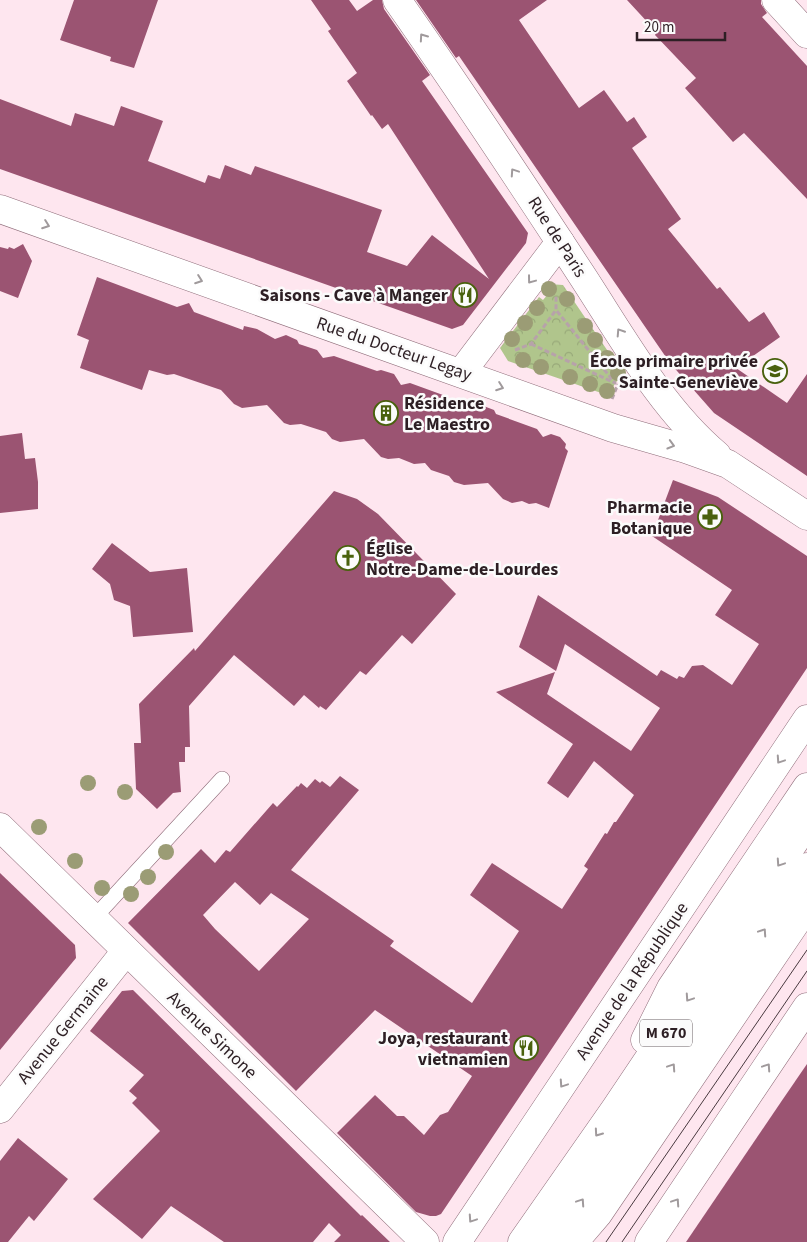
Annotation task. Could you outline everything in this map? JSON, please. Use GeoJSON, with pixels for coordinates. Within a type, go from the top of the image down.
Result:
{"type":"FeatureCollection","features":[{"type":"Feature","properties":{"kind":"street","name":"Rue de Paris"},"geometry":{"type":"LineString","coordinates":[[397,0],[667,403],[701,442],[728,464]]}},
{"type":"Feature","properties":{"kind":"street"},"geometry":{"type":"LineString","coordinates":[[776,0],[807,34]]}},
{"type":"Feature","properties":{"kind":"street","name":"Rue du Docteur Legay"},"geometry":{"type":"LineString","coordinates":[[0,208],[623,430],[728,464],[807,516]]}},
{"type":"Feature","properties":{"kind":"street"},"geometry":{"type":"LineString","coordinates":[[461,373],[560,242]]}},
{"type":"Feature","properties":{"kind":"street"},"geometry":{"type":"LineString","coordinates":[[623,430],[652,421],[660,415],[667,403]]}},
{"type":"Feature","properties":{"kind":"street","name":"Avenue de la République"},"geometry":{"type":"LineString","coordinates":[[456,1242],[807,719]]}},
{"type":"Feature","properties":{"kind":"street"},"geometry":{"type":"LineString","coordinates":[[616,1109],[643,1044],[671,988],[807,787]]}},
{"type":"Feature","properties":{"kind":"street","name":"M 670"},"geometry":{"type":"LineString","coordinates":[[522,1242],[616,1109],[807,823]]}},
{"type":"Feature","properties":{"kind":"street","name":"Avenue Simone"},"geometry":{"type":"LineString","coordinates":[[0,828],[425,1242]]}},
{"type":"Feature","properties":{"kind":"street","name":"M 670"},"geometry":{"type":"LineString","coordinates":[[553,1242],[807,867]]}},
{"type":"Feature","properties":{"kind":"street"},"geometry":{"type":"LineString","coordinates":[[574,1242],[598,1214],[807,906]]}},
{"type":"Feature","properties":{"kind":"street","name":"Avenue Germaine"},"geometry":{"type":"LineString","coordinates":[[0,1109],[126,951]]}},
{"type":"Feature","properties":{"kind":"street"},"geometry":{"type":"LineString","coordinates":[[649,1242],[807,1007]]}},
{"type":"Feature","properties":{"kind":"lane"},"geometry":{"type":"LineString","coordinates":[[92,919],[222,779]]}},
{"type":"Feature","properties":{"kind":"path"},"geometry":{"type":"LineString","coordinates":[[531,344],[615,383],[556,310]]}},
{"type":"Feature","properties":{"kind":"green space"},"geometry":{"type":"Polygon","coordinates":[[[549,284],[563,285],[624,375],[618,379],[610,396],[508,361],[500,348],[539,297],[543,300],[549,293],[545,289],[549,284]]]}},
{"type":"Feature","properties":{"kind":"building"},"geometry":{"type":"Polygon","coordinates":[[[74,0],[158,0],[134,68],[110,61],[111,57],[60,40],[74,0]]]}},
{"type":"Feature","properties":{"kind":"building"},"geometry":{"type":"Polygon","coordinates":[[[311,0],[349,0],[357,11],[373,0],[382,0],[384,9],[430,75],[422,81],[528,233],[526,243],[463,325],[452,329],[0,169],[0,99],[71,126],[75,113],[114,126],[121,106],[163,121],[148,161],[205,183],[208,175],[220,179],[225,165],[251,175],[255,166],[382,210],[367,252],[407,266],[432,235],[489,279],[388,124],[382,129],[347,81],[357,73],[328,31],[331,29],[311,0]]]}},
{"type":"Feature","properties":{"kind":"building"},"geometry":{"type":"Polygon","coordinates":[[[416,0],[547,0],[519,20],[579,108],[604,90],[627,122],[634,117],[647,137],[632,148],[681,219],[668,229],[717,289],[720,287],[749,322],[764,312],[780,337],[736,368],[787,403],[807,374],[807,476],[714,413],[670,363],[459,56],[456,58],[416,0]]]}},
{"type":"Feature","properties":{"kind":"building"},"geometry":{"type":"Polygon","coordinates":[[[627,0],[761,0],[761,4],[767,13],[762,17],[807,66],[807,199],[744,133],[733,142],[685,88],[696,78],[655,35],[656,33],[651,26],[627,0]]]}},
{"type":"Feature","properties":{"kind":"building"},"geometry":{"type":"Polygon","coordinates":[[[23,244],[32,261],[18,298],[0,291],[0,247],[14,249],[23,244]]]}},
{"type":"Feature","properties":{"kind":"building","name":"Résidence Le Maestro"},"geometry":{"type":"Polygon","coordinates":[[[97,277],[177,307],[189,303],[194,312],[243,330],[244,326],[257,329],[275,339],[286,335],[297,340],[299,344],[317,350],[323,358],[334,356],[377,371],[381,370],[394,374],[401,385],[410,383],[443,395],[447,402],[458,401],[477,407],[481,405],[494,410],[496,414],[537,429],[543,437],[551,434],[560,437],[566,444],[565,448],[568,451],[549,508],[536,503],[529,504],[522,501],[512,503],[503,499],[488,483],[464,485],[454,482],[449,476],[431,470],[425,463],[414,464],[399,458],[388,459],[381,457],[364,439],[340,442],[332,439],[326,432],[301,424],[290,425],[284,423],[267,405],[242,408],[234,404],[221,390],[174,374],[167,375],[149,370],[142,390],[80,368],[89,340],[77,335],[97,277]]]}},
{"type":"Feature","properties":{"kind":"building"},"geometry":{"type":"Polygon","coordinates":[[[22,433],[25,459],[35,458],[38,482],[38,509],[0,513],[0,436],[22,433]]]}},
{"type":"Feature","properties":{"kind":"building"},"geometry":{"type":"Polygon","coordinates":[[[673,480],[718,497],[807,556],[807,668],[441,1214],[430,1216],[416,1212],[337,1133],[375,1095],[397,1116],[404,1116],[424,1135],[440,1115],[448,1112],[472,1076],[375,1010],[296,1091],[128,923],[201,849],[215,863],[226,850],[230,852],[273,803],[277,807],[301,783],[307,788],[315,779],[320,783],[322,781],[330,787],[340,776],[359,790],[291,870],[394,941],[390,946],[472,1003],[519,931],[470,895],[492,863],[562,909],[588,869],[584,866],[605,833],[607,834],[634,795],[594,761],[568,798],[547,783],[573,744],[496,692],[555,672],[547,694],[631,751],[660,708],[565,644],[556,671],[519,647],[538,595],[657,676],[661,670],[677,679],[679,676],[684,678],[692,666],[703,665],[732,685],[759,644],[715,615],[732,590],[652,536],[673,480]],[[235,882],[203,915],[259,971],[309,919],[271,893],[260,905],[235,882]]]}},
{"type":"Feature","properties":{"kind":"building","name":"Église Notre-Dame-de-Lourdes"},"geometry":{"type":"Polygon","coordinates":[[[334,491],[357,499],[378,514],[456,594],[412,644],[402,635],[366,675],[360,671],[326,710],[320,706],[319,708],[304,695],[294,706],[234,655],[189,706],[190,747],[185,747],[185,762],[179,762],[181,792],[173,793],[157,809],[136,789],[134,743],[141,743],[139,704],[194,648],[195,651],[334,491]]]}},
{"type":"Feature","properties":{"kind":"building"},"geometry":{"type":"Polygon","coordinates":[[[112,543],[150,572],[187,568],[193,632],[133,637],[130,606],[114,600],[110,584],[92,569],[112,543]]]}},
{"type":"Feature","properties":{"kind":"building"},"geometry":{"type":"Polygon","coordinates":[[[0,873],[75,945],[76,958],[0,1050],[0,873]]]}},
{"type":"Feature","properties":{"kind":"building"},"geometry":{"type":"Polygon","coordinates":[[[133,990],[361,1216],[390,1242],[334,1242],[341,1235],[329,1223],[313,1242],[224,1242],[171,1206],[142,1239],[93,1199],[160,1131],[132,1103],[137,1098],[129,1091],[144,1075],[90,1031],[122,991],[133,990]]]}},
{"type":"Feature","properties":{"kind":"building"},"geometry":{"type":"Polygon","coordinates":[[[807,1064],[807,1242],[686,1242],[783,1099],[807,1064]]]}},
{"type":"Feature","properties":{"kind":"building"},"geometry":{"type":"Polygon","coordinates":[[[18,1138],[68,1179],[34,1221],[29,1216],[8,1242],[0,1242],[0,1161],[18,1138]]]}},
{"type":"Feature","properties":{"kind":"tram line"},"geometry":{"type":"LineString","coordinates":[[606,1242],[807,950]]}},
{"type":"Feature","properties":{"kind":"tram line"},"geometry":{"type":"LineString","coordinates":[[622,1242],[807,971]]}},
{"type":"Feature","properties":{"kind":"place","name":"Saisons - Cave à Manger"},"geometry":{"type":"Point","coordinates":[465,295]}},
{"type":"Feature","properties":{"kind":"place","name":"École primaire privée Sainte-Geneviève"},"geometry":{"type":"Point","coordinates":[775,371]}},
{"type":"Feature","properties":{"kind":"place","name":"Résidence Le Maestro"},"geometry":{"type":"Point","coordinates":[386,413]}},
{"type":"Feature","properties":{"kind":"place","name":"Pharmacie Botanique"},"geometry":{"type":"Point","coordinates":[710,517]}},
{"type":"Feature","properties":{"kind":"place","name":"Église Notre-Dame-de-Lourdes"},"geometry":{"type":"Point","coordinates":[348,558]}},
{"type":"Feature","properties":{"kind":"place","name":"Joya, restaurant vietnamien"},"geometry":{"type":"Point","coordinates":[526,1048]}}]}
